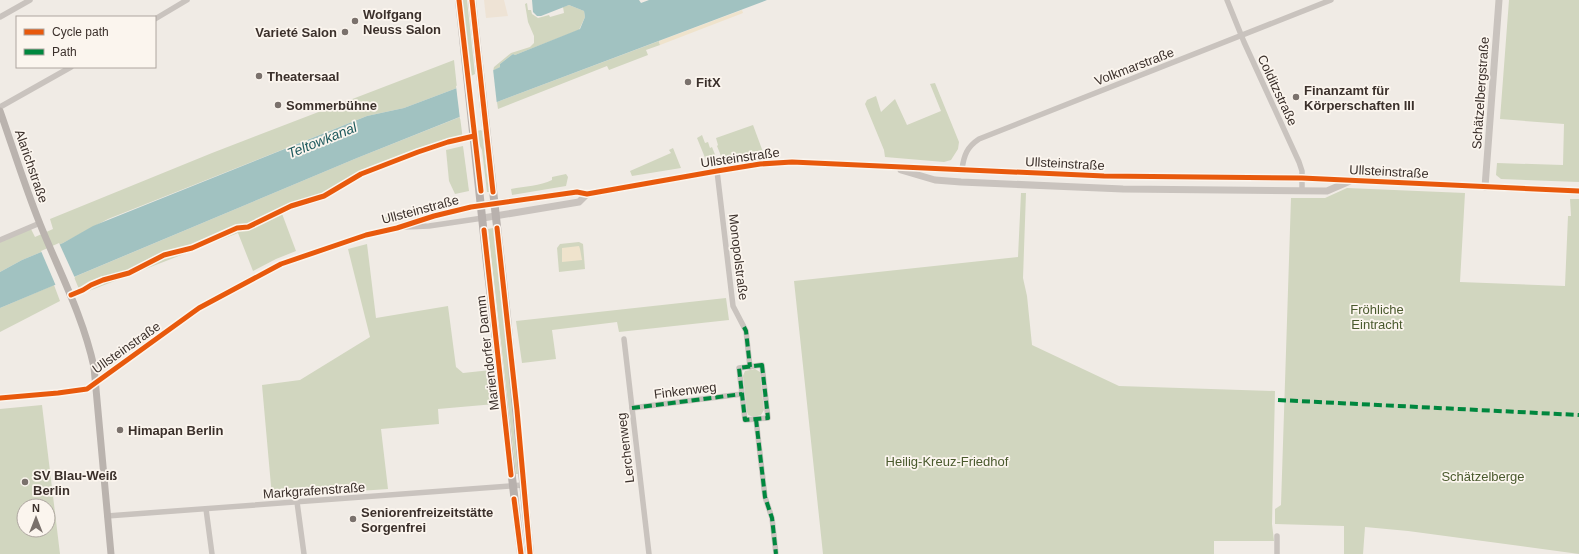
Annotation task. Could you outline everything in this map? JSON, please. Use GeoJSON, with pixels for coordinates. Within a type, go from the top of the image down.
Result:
{"type":"FeatureCollection","features":[{"type":"Feature","properties":{"kind":"main road","name":"Mariendorfer Damm"},"geometry":{"type":"LineString","coordinates":[[459,0],[521,554]]}},
{"type":"Feature","properties":{"kind":"main road","name":"Mariendorfer Damm"},"geometry":{"type":"LineString","coordinates":[[472,0],[517,410],[530,554]]}},
{"type":"Feature","properties":{"kind":"main road","name":"Alarichstraße"},"geometry":{"type":"LineString","coordinates":[[0,111],[41,226],[70,293],[90,350],[94,367],[110,554]]}},
{"type":"Feature","properties":{"kind":"street"},"geometry":{"type":"LineString","coordinates":[[0,17],[30,0]]}},
{"type":"Feature","properties":{"kind":"street"},"geometry":{"type":"LineString","coordinates":[[156,18],[187,0]]}},
{"type":"Feature","properties":{"kind":"street","name":"Colditzstraße"},"geometry":{"type":"LineString","coordinates":[[1227,0],[1241,35],[1300,162],[1302,190]]}},
{"type":"Feature","properties":{"kind":"street","name":"Volkmarstraße"},"geometry":{"type":"LineString","coordinates":[[962,169],[965,154],[968,149],[979,139],[1331,0]]}},
{"type":"Feature","properties":{"kind":"street","name":"Schätzelbergstraße"},"geometry":{"type":"LineString","coordinates":[[1485,187],[1499,0]]}},
{"type":"Feature","properties":{"kind":"street"},"geometry":{"type":"LineString","coordinates":[[0,107],[69,68]]}},
{"type":"Feature","properties":{"kind":"street","name":"Ullsteinstraße"},"geometry":{"type":"LineString","coordinates":[[0,398],[83,390],[199,308],[281,264],[366,235],[482,205],[577,192],[587,194],[760,164],[788,162],[1104,176],[1302,178],[1579,191]]}},
{"type":"Feature","properties":{"kind":"street","name":"Ullsteinstraße"},"geometry":{"type":"LineString","coordinates":[[893,167],[935,180],[1134,190],[1327,191],[1352,180]]}},
{"type":"Feature","properties":{"kind":"street"},"geometry":{"type":"LineString","coordinates":[[961,182],[962,169]]}},
{"type":"Feature","properties":{"kind":"street","name":"Monopolstraße"},"geometry":{"type":"LineString","coordinates":[[717,171],[733,306],[746,331],[750,366]]}},
{"type":"Feature","properties":{"kind":"street","name":"Ullsteinstraße"},"geometry":{"type":"LineString","coordinates":[[1040,173],[1040,186]]}},
{"type":"Feature","properties":{"kind":"street"},"geometry":{"type":"LineString","coordinates":[[1270,177],[1270,190]]}},
{"type":"Feature","properties":{"kind":"street","name":"Ullsteinstraße"},"geometry":{"type":"LineString","coordinates":[[397,228],[429,226],[579,202],[587,194]]}},
{"type":"Feature","properties":{"kind":"street"},"geometry":{"type":"LineString","coordinates":[[0,240],[41,226]]}},
{"type":"Feature","properties":{"kind":"street","name":"Lerchenweg"},"geometry":{"type":"LineString","coordinates":[[624,340],[649,554]]}},
{"type":"Feature","properties":{"kind":"street"},"geometry":{"type":"LineString","coordinates":[[762,365],[768,418],[745,420],[739,368],[750,366],[762,365]]}},
{"type":"Feature","properties":{"kind":"street","name":"Finkenweg"},"geometry":{"type":"LineString","coordinates":[[632,408],[742,394]]}},
{"type":"Feature","properties":{"kind":"street"},"geometry":{"type":"LineString","coordinates":[[756,419],[765,497],[772,518],[776,554]]}},
{"type":"Feature","properties":{"kind":"street","name":"Markgrafenstraße"},"geometry":{"type":"LineString","coordinates":[[107,516],[523,485]]}},
{"type":"Feature","properties":{"kind":"street"},"geometry":{"type":"LineString","coordinates":[[297,502],[304,554]]}},
{"type":"Feature","properties":{"kind":"street"},"geometry":{"type":"LineString","coordinates":[[206,509],[212,554]]}},
{"type":"Feature","properties":{"kind":"street"},"geometry":{"type":"LineString","coordinates":[[1277,536],[1277,554]]}},
{"type":"Feature","properties":{"kind":"green space"},"geometry":{"type":"Polygon","coordinates":[[[462,0],[467,0],[475,74],[471,76],[462,0]]]}},
{"type":"Feature","properties":{"kind":"green space"},"geometry":{"type":"Polygon","coordinates":[[[1509,0],[1579,0],[1579,182],[1501,179],[1496,175],[1497,163],[1563,165],[1564,124],[1500,119],[1509,0]]]}},
{"type":"Feature","properties":{"kind":"green space"},"geometry":{"type":"Polygon","coordinates":[[[527,3],[528,10],[531,10],[532,14],[538,18],[549,15],[550,17],[564,13],[563,7],[569,5],[584,11],[585,17],[579,30],[515,55],[513,54],[500,64],[500,67],[493,71],[494,67],[511,53],[530,47],[534,43],[534,36],[528,22],[525,4],[527,3]]]}},
{"type":"Feature","properties":{"kind":"green space"},"geometry":{"type":"Polygon","coordinates":[[[659,41],[660,45],[646,50],[648,55],[609,70],[607,66],[498,109],[497,102],[659,41]]]}},
{"type":"Feature","properties":{"kind":"green space"},"geometry":{"type":"Polygon","coordinates":[[[454,60],[457,88],[404,108],[367,116],[108,219],[63,243],[22,260],[0,272],[0,242],[31,229],[35,237],[53,229],[50,219],[212,153],[454,60]]]}},
{"type":"Feature","properties":{"kind":"green space"},"geometry":{"type":"Polygon","coordinates":[[[935,83],[959,142],[958,149],[951,160],[944,162],[885,157],[884,150],[865,104],[867,100],[876,96],[881,112],[895,99],[907,125],[941,111],[930,84],[935,83]]]}},
{"type":"Feature","properties":{"kind":"green space"},"geometry":{"type":"Polygon","coordinates":[[[460,117],[463,140],[419,154],[361,176],[321,199],[281,211],[296,251],[253,271],[238,233],[81,294],[74,277],[357,158],[460,117]]]}},
{"type":"Feature","properties":{"kind":"green space"},"geometry":{"type":"Polygon","coordinates":[[[753,125],[763,152],[723,161],[717,146],[716,138],[753,125]]]}},
{"type":"Feature","properties":{"kind":"green space"},"geometry":{"type":"Polygon","coordinates":[[[481,130],[489,192],[487,192],[482,150],[478,142],[477,131],[481,130]]]}},
{"type":"Feature","properties":{"kind":"green space"},"geometry":{"type":"Polygon","coordinates":[[[702,135],[705,143],[708,142],[710,148],[712,147],[718,162],[708,165],[697,138],[702,135]]]}},
{"type":"Feature","properties":{"kind":"green space"},"geometry":{"type":"Polygon","coordinates":[[[463,146],[469,191],[455,194],[449,181],[446,150],[463,146]]]}},
{"type":"Feature","properties":{"kind":"green space"},"geometry":{"type":"Polygon","coordinates":[[[673,148],[681,168],[632,176],[630,171],[671,153],[669,150],[673,148]]]}},
{"type":"Feature","properties":{"kind":"green space"},"geometry":{"type":"Polygon","coordinates":[[[566,174],[568,177],[566,186],[512,195],[511,189],[542,184],[552,180],[552,177],[566,174]]]}},
{"type":"Feature","properties":{"kind":"green space"},"geometry":{"type":"Polygon","coordinates":[[[1347,188],[1465,193],[1460,282],[1565,286],[1568,216],[1571,216],[1570,199],[1579,199],[1579,554],[1408,531],[1365,527],[1363,554],[1344,554],[1344,526],[1275,524],[1275,509],[1281,505],[1291,198],[1325,198],[1347,188]]]}},
{"type":"Feature","properties":{"kind":"green space","name":"Heilig-Kreuz-Friedhof"},"geometry":{"type":"Polygon","coordinates":[[[1021,193],[1026,193],[1023,278],[1027,296],[1032,345],[1119,386],[1275,391],[1272,524],[1274,541],[1214,541],[1214,554],[823,554],[794,281],[1018,257],[1021,193]]]}},
{"type":"Feature","properties":{"kind":"green space"},"geometry":{"type":"Polygon","coordinates":[[[425,206],[427,211],[384,223],[382,218],[425,206]]]}},
{"type":"Feature","properties":{"kind":"green space"},"geometry":{"type":"Polygon","coordinates":[[[493,228],[518,474],[516,474],[488,229],[493,228]]]}},
{"type":"Feature","properties":{"kind":"green space"},"geometry":{"type":"Polygon","coordinates":[[[579,242],[583,244],[585,269],[559,272],[557,248],[560,244],[579,242]]]}},
{"type":"Feature","properties":{"kind":"green space"},"geometry":{"type":"Polygon","coordinates":[[[367,244],[376,318],[448,306],[456,367],[463,373],[491,370],[495,404],[438,409],[439,424],[381,429],[388,489],[272,497],[262,385],[300,380],[370,337],[348,249],[367,244]]]}},
{"type":"Feature","properties":{"kind":"green space"},"geometry":{"type":"Polygon","coordinates":[[[54,285],[60,301],[0,332],[0,308],[54,285]]]}},
{"type":"Feature","properties":{"kind":"green space"},"geometry":{"type":"Polygon","coordinates":[[[726,298],[729,320],[619,332],[617,322],[552,330],[556,359],[522,363],[516,321],[726,298]]]}},
{"type":"Feature","properties":{"kind":"green space"},"geometry":{"type":"Polygon","coordinates":[[[755,369],[760,372],[764,410],[761,415],[754,417],[748,415],[747,412],[743,376],[745,371],[755,369]]]}},
{"type":"Feature","properties":{"kind":"green space","name":"SV Blau-Weiß Berlin"},"geometry":{"type":"Polygon","coordinates":[[[42,405],[53,498],[16,498],[16,538],[56,538],[56,521],[60,554],[0,554],[0,409],[42,405]]]}},
{"type":"Feature","properties":{"kind":"sand"},"geometry":{"type":"Polygon","coordinates":[[[742,10],[743,13],[660,45],[659,41],[742,10]]]}},
{"type":"Feature","properties":{"kind":"sand"},"geometry":{"type":"Polygon","coordinates":[[[579,246],[582,260],[562,262],[562,248],[579,246]]]}},
{"type":"Feature","properties":{"kind":"shaded area"},"geometry":{"type":"Polygon","coordinates":[[[484,0],[504,0],[508,16],[486,18],[484,0]]]}},
{"type":"Feature","properties":{"kind":"water","name":"Teltowkanal"},"geometry":{"type":"Polygon","coordinates":[[[532,0],[639,0],[641,3],[649,0],[767,0],[497,102],[357,158],[0,308],[0,272],[22,260],[63,243],[93,226],[367,116],[404,108],[457,88],[500,67],[500,64],[513,54],[515,55],[580,29],[585,17],[584,11],[569,5],[541,16],[537,16],[533,12],[532,0]]]}},
{"type":"Feature","properties":{"kind":"pier"},"geometry":{"type":"Polygon","coordinates":[[[493,69],[497,105],[460,119],[456,86],[493,69]]]}},
{"type":"Feature","properties":{"kind":"pier"},"geometry":{"type":"Polygon","coordinates":[[[59,243],[75,278],[56,286],[41,251],[59,243]]]}},
{"type":"Feature","properties":{"kind":"marked path"},"geometry":{"type":"LineString","coordinates":[[744,327],[746,331],[750,367]]}},
{"type":"Feature","properties":{"kind":"marked path"},"geometry":{"type":"LineString","coordinates":[[762,365],[768,418],[745,420],[739,368],[762,365]]}},
{"type":"Feature","properties":{"kind":"marked path"},"geometry":{"type":"LineString","coordinates":[[632,408],[742,394]]}},
{"type":"Feature","properties":{"kind":"marked path"},"geometry":{"type":"LineString","coordinates":[[1278,400],[1579,415]]}},
{"type":"Feature","properties":{"kind":"marked path"},"geometry":{"type":"LineString","coordinates":[[756,419],[765,497],[772,518],[776,554]]}},
{"type":"Feature","properties":{"kind":"cycle path"},"geometry":{"type":"LineString","coordinates":[[459,0],[481,191]]}},
{"type":"Feature","properties":{"kind":"cycle path"},"geometry":{"type":"LineString","coordinates":[[472,0],[493,192]]}},
{"type":"Feature","properties":{"kind":"cycle path"},"geometry":{"type":"LineString","coordinates":[[71,295],[103,280],[129,273],[164,255],[192,248],[237,228],[248,227],[291,206],[324,196],[361,174],[418,152],[448,142],[474,136]]}},
{"type":"Feature","properties":{"kind":"cycle path"},"geometry":{"type":"LineString","coordinates":[[0,398],[87,389],[199,308],[281,264],[366,235],[397,228],[434,216],[471,207],[577,192],[587,194],[760,164],[792,162],[1104,176],[1302,178],[1579,191]]}},
{"type":"Feature","properties":{"kind":"cycle path"},"geometry":{"type":"LineString","coordinates":[[497,228],[517,410],[530,554]]}},
{"type":"Feature","properties":{"kind":"cycle path"},"geometry":{"type":"LineString","coordinates":[[484,230],[511,475]]}},
{"type":"Feature","properties":{"kind":"cycle path"},"geometry":{"type":"LineString","coordinates":[[514,499],[521,554]]}},
{"type":"Feature","properties":{"kind":"place","name":"Wolfgang Neuss Salon"},"geometry":{"type":"Point","coordinates":[355,21]}},
{"type":"Feature","properties":{"kind":"place","name":"Varieté Salon"},"geometry":{"type":"Point","coordinates":[345,32]}},
{"type":"Feature","properties":{"kind":"place","name":"Theatersaal"},"geometry":{"type":"Point","coordinates":[259,76]}},
{"type":"Feature","properties":{"kind":"place","name":"FitX"},"geometry":{"type":"Point","coordinates":[688,82]}},
{"type":"Feature","properties":{"kind":"place","name":"Finanzamt für Körperschaften III"},"geometry":{"type":"Point","coordinates":[1296,97]}},
{"type":"Feature","properties":{"kind":"place","name":"Sommerbühne"},"geometry":{"type":"Point","coordinates":[278,105]}},
{"type":"Feature","properties":{"kind":"place","name":"Himapan Berlin"},"geometry":{"type":"Point","coordinates":[120,430]}},
{"type":"Feature","properties":{"kind":"place","name":"SV Blau-Weiß Berlin"},"geometry":{"type":"Point","coordinates":[25,482]}},
{"type":"Feature","properties":{"kind":"place","name":"Seniorenfreizeitstätte Sorgenfrei"},"geometry":{"type":"Point","coordinates":[353,519]}},
{"type":"Feature","properties":{"kind":"park label","name":"Fröhliche Eintracht"},"geometry":{"type":"Point","coordinates":[1377,316]}},
{"type":"Feature","properties":{"kind":"park label","name":"Schätzelberge"},"geometry":{"type":"Point","coordinates":[1483,476]}}]}
